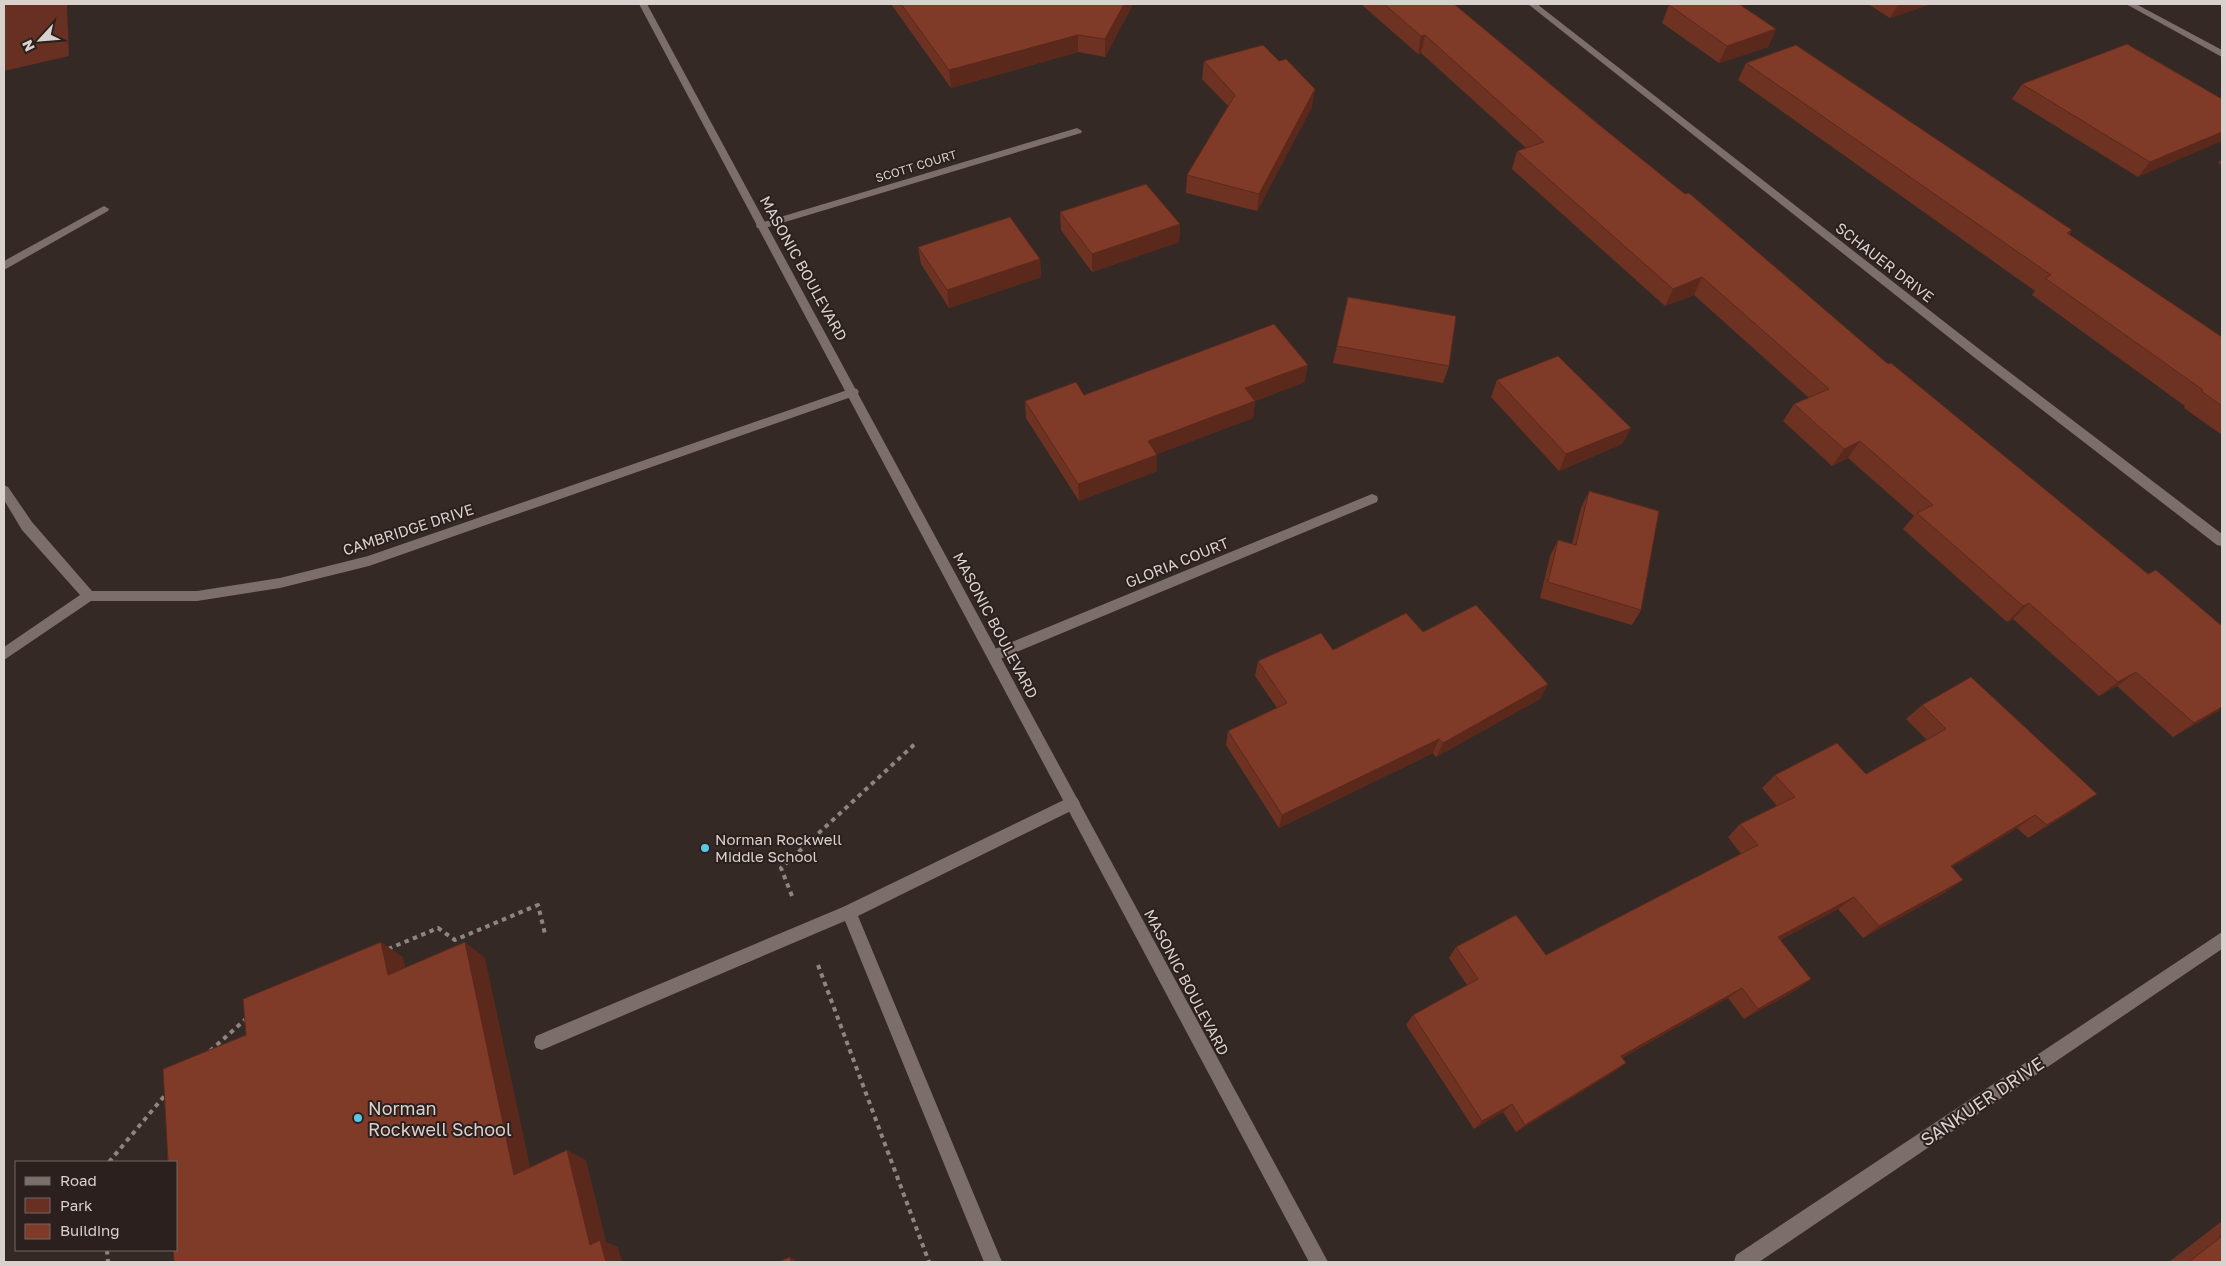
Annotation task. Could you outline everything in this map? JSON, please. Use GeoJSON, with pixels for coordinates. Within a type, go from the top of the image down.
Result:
{"type":"FeatureCollection","features":[{"type":"Feature","properties":{"kind":"street","name":"MASONIC BOULEVARD"},"geometry":{"type":"LineString","coordinates":[[643,4],[761,226],[995,655],[1072,803],[1319,1262]]}},
{"type":"Feature","properties":{"kind":"street","name":"SCHAUER DRIVE"},"geometry":{"type":"LineString","coordinates":[[1532,4],[1979,355],[2222,541]]}},
{"type":"Feature","properties":{"kind":"street"},"geometry":{"type":"LineString","coordinates":[[2130,4],[2222,54]]}},
{"type":"Feature","properties":{"kind":"street","name":"SCOTT COURT"},"geometry":{"type":"LineString","coordinates":[[761,226],[1078,131]]}},
{"type":"Feature","properties":{"kind":"street"},"geometry":{"type":"LineString","coordinates":[[4,266],[104,209]]}},
{"type":"Feature","properties":{"kind":"street","name":"CAMBRIDGE DRIVE"},"geometry":{"type":"LineString","coordinates":[[89,596],[197,596],[280,583],[369,561],[853,392]]}},
{"type":"Feature","properties":{"kind":"street"},"geometry":{"type":"LineString","coordinates":[[4,490],[27,526],[89,596],[4,654]]}},
{"type":"Feature","properties":{"kind":"street","name":"GLORIA COURT"},"geometry":{"type":"LineString","coordinates":[[995,655],[1372,500]]}},
{"type":"Feature","properties":{"kind":"street"},"geometry":{"type":"LineString","coordinates":[[542,1042],[849,912],[1072,803]]}},
{"type":"Feature","properties":{"kind":"street"},"geometry":{"type":"LineString","coordinates":[[849,912],[993,1262]]}},
{"type":"Feature","properties":{"kind":"street","name":"SANKUER DRIVE"},"geometry":{"type":"LineString","coordinates":[[1743,1262],[2222,940]]}},
{"type":"Feature","properties":{"kind":"path"},"geometry":{"type":"LineString","coordinates":[[383,952],[438,928],[455,940],[538,905],[545,934]]}},
{"type":"Feature","properties":{"kind":"path"},"geometry":{"type":"LineString","coordinates":[[208,1052],[250,1016]]}},
{"type":"Feature","properties":{"kind":"path"},"geometry":{"type":"LineString","coordinates":[[110,1161],[168,1091]]}},
{"type":"Feature","properties":{"kind":"green space"},"geometry":{"type":"Polygon","coordinates":[[[4,4],[67,4],[69,56],[4,71],[4,4]]]}},
{"type":"Feature","properties":{"kind":"building"},"geometry":{"type":"Polygon","coordinates":[[[901,4],[1124,4],[1105,39],[1078,35],[949,70],[901,4]]]}},
{"type":"Feature","properties":{"kind":"building"},"geometry":{"type":"Polygon","coordinates":[[[1384,4],[1454,4],[1685,194],[1689,193],[1888,364],[1891,363],[2148,574],[2156,570],[2222,626],[2222,707],[2194,723],[2136,672],[2118,682],[2029,603],[2023,606],[1917,513],[1933,505],[1860,441],[1844,449],[1794,404],[1829,389],[1702,277],[1673,289],[1517,151],[1544,142],[1425,35],[1421,36],[1384,4]]]}},
{"type":"Feature","properties":{"kind":"building"},"geometry":{"type":"Polygon","coordinates":[[[1739,4],[1776,29],[1727,46],[1669,5],[1739,4]]]}},
{"type":"Feature","properties":{"kind":"building"},"geometry":{"type":"Polygon","coordinates":[[[2127,44],[2222,99],[2222,132],[2150,162],[2022,84],[2127,44]]]}},
{"type":"Feature","properties":{"kind":"building"},"geometry":{"type":"Polygon","coordinates":[[[1263,45],[1279,61],[1286,59],[1315,89],[1259,194],[1187,175],[1235,95],[1204,61],[1263,45]]]}},
{"type":"Feature","properties":{"kind":"building"},"geometry":{"type":"Polygon","coordinates":[[[1796,45],[2072,230],[2067,233],[2222,337],[2222,406],[2201,391],[2203,390],[2045,278],[2051,275],[1746,63],[1796,45]]]}},
{"type":"Feature","properties":{"kind":"building"},"geometry":{"type":"Polygon","coordinates":[[[1146,184],[1180,224],[1092,254],[1060,212],[1146,184]]]}},
{"type":"Feature","properties":{"kind":"building"},"geometry":{"type":"Polygon","coordinates":[[[1010,217],[1040,259],[947,290],[918,247],[1010,217]]]}},
{"type":"Feature","properties":{"kind":"building"},"geometry":{"type":"Polygon","coordinates":[[[1348,297],[1456,316],[1449,366],[1337,346],[1348,297]]]}},
{"type":"Feature","properties":{"kind":"building"},"geometry":{"type":"Polygon","coordinates":[[[1274,324],[1308,365],[1245,388],[1255,401],[1148,441],[1157,455],[1078,484],[1025,401],[1076,382],[1084,395],[1274,324]]]}},
{"type":"Feature","properties":{"kind":"building"},"geometry":{"type":"Polygon","coordinates":[[[1558,356],[1631,428],[1566,454],[1497,380],[1558,356]]]}},
{"type":"Feature","properties":{"kind":"building"},"geometry":{"type":"Polygon","coordinates":[[[1589,491],[1659,511],[1641,610],[1548,582],[1558,540],[1576,545],[1589,491]]]}},
{"type":"Feature","properties":{"kind":"building"},"geometry":{"type":"Polygon","coordinates":[[[1476,605],[1548,684],[1443,743],[1439,739],[1282,815],[1228,731],[1287,703],[1258,661],[1321,633],[1333,650],[1406,613],[1423,632],[1476,605]]]}},
{"type":"Feature","properties":{"kind":"building"},"geometry":{"type":"Polygon","coordinates":[[[1971,677],[2097,794],[2047,825],[2035,815],[1951,866],[1963,880],[1879,926],[1854,897],[1778,937],[1811,979],[1758,1009],[1742,988],[1621,1056],[1626,1063],[1525,1125],[1512,1104],[1482,1121],[1413,1015],[1478,979],[1456,947],[1516,915],[1546,955],[1758,845],[1740,824],[1795,797],[1775,775],[1837,743],[1866,774],[1946,729],[1922,705],[1971,677]]]}},
{"type":"Feature","properties":{"kind":"building","name":"Norman Rockwell School"},"geometry":{"type":"Polygon","coordinates":[[[381,942],[388,975],[465,942],[514,1175],[567,1150],[590,1245],[600,1240],[606,1262],[174,1262],[173,1251],[178,1251],[178,1161],[168,1161],[163,1069],[246,1035],[243,999],[381,942]]]}},
{"type":"Feature","properties":{"kind":"building"},"geometry":{"type":"Polygon","coordinates":[[[2222,1236],[2222,1262],[2189,1262],[2222,1236]]]}},
{"type":"Feature","properties":{"kind":"building"},"geometry":{"type":"Polygon","coordinates":[[[790,1257],[791,1262],[779,1262],[790,1257]]]}},
{"type":"Feature","properties":{"kind":"place","name":"Norman Rockwell Middle School"},"geometry":{"type":"Point","coordinates":[705,848]}},
{"type":"Feature","properties":{"kind":"place","name":"Norman Rockwell School"},"geometry":{"type":"Point","coordinates":[358,1118]}}]}
